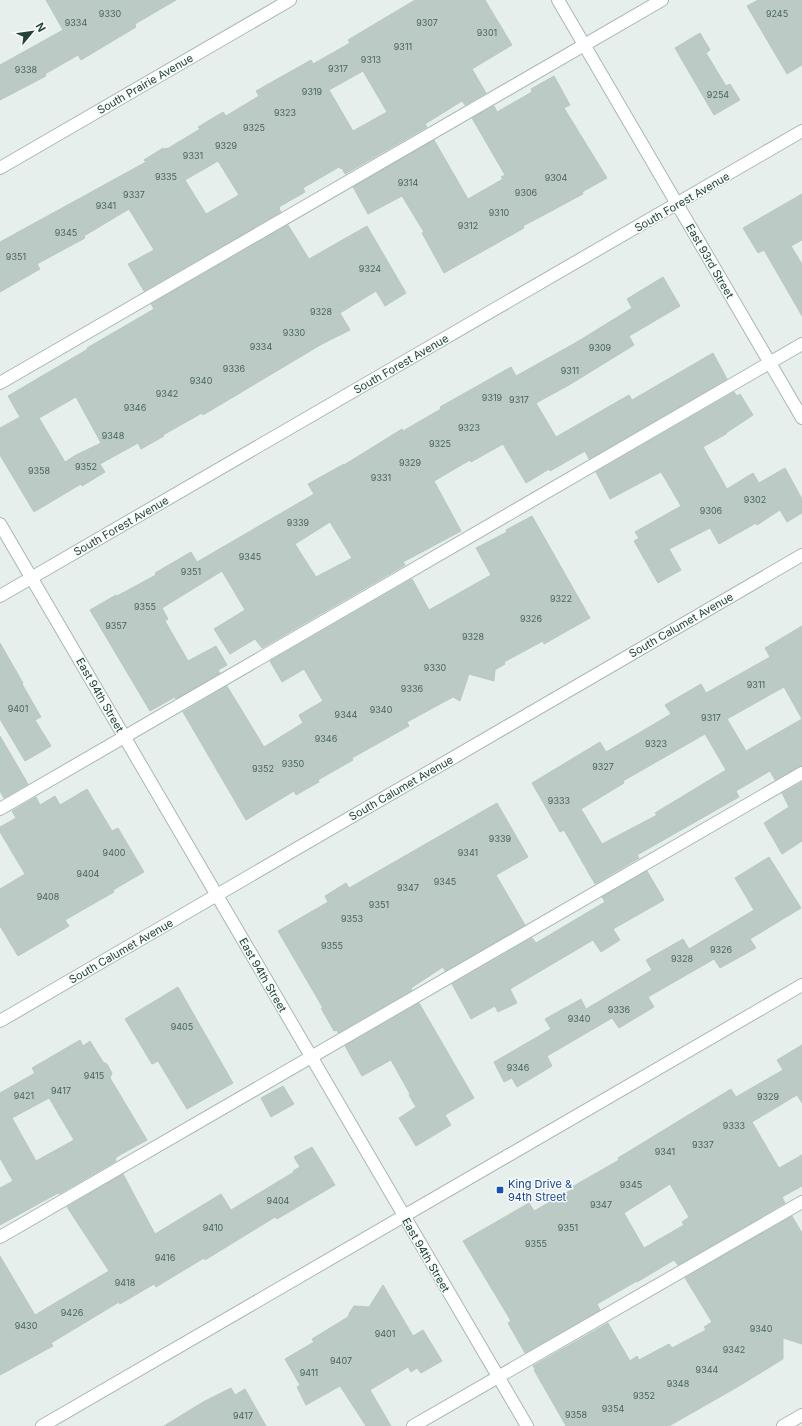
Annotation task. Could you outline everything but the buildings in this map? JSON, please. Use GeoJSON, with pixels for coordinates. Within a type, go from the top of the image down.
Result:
{"type":"FeatureCollection","features":[{"type":"Feature","properties":{"kind":"street","name":"South Prairie Avenue"},"geometry":{"type":"LineString","coordinates":[[0,168],[290,0]]}},
{"type":"Feature","properties":{"kind":"street","name":"East 93rd Street"},"geometry":{"type":"LineString","coordinates":[[558,0],[802,418]]}},
{"type":"Feature","properties":{"kind":"street"},"geometry":{"type":"LineString","coordinates":[[0,383],[662,0]]}},
{"type":"Feature","properties":{"kind":"street","name":"South Forest Avenue"},"geometry":{"type":"LineString","coordinates":[[0,596],[802,131]]}},
{"type":"Feature","properties":{"kind":"street"},"geometry":{"type":"LineString","coordinates":[[0,809],[802,344]]}},
{"type":"Feature","properties":{"kind":"street","name":"East 94th Street"},"geometry":{"type":"LineString","coordinates":[[0,524],[527,1426]]}},
{"type":"Feature","properties":{"kind":"street","name":"South Calumet Avenue"},"geometry":{"type":"LineString","coordinates":[[0,1021],[802,555]]}},
{"type":"Feature","properties":{"kind":"street"},"geometry":{"type":"LineString","coordinates":[[0,1237],[802,773]]}},
{"type":"Feature","properties":{"kind":"street"},"geometry":{"type":"LineString","coordinates":[[42,1426],[802,985]]}},
{"type":"Feature","properties":{"kind":"street"},"geometry":{"type":"LineString","coordinates":[[413,1426],[802,1202]]}},
{"type":"Feature","properties":{"kind":"street"},"geometry":{"type":"LineString","coordinates":[[784,1426],[802,1415]]}},
{"type":"Feature","properties":{"kind":"place","name":"King Drive & 94th Street"},"geometry":{"type":"Point","coordinates":[500,1190]}}]}
